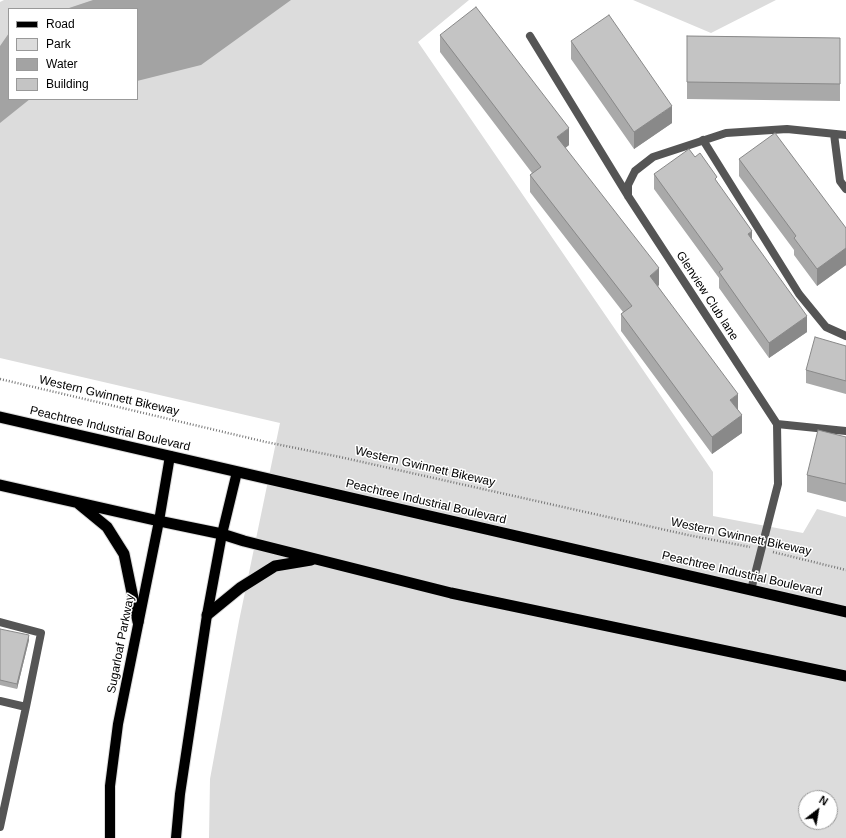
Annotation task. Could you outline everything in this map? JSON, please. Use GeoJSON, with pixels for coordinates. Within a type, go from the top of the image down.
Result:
{"type":"FeatureCollection","features":[{"type":"Feature","properties":{"kind":"highway","name":"Peachtree Industrial Boulevard"},"geometry":{"type":"LineString","coordinates":[[0,417],[846,612]]}},
{"type":"Feature","properties":{"kind":"highway"},"geometry":{"type":"LineString","coordinates":[[0,485],[222,534],[244,541],[451,593],[846,676]]}},
{"type":"Feature","properties":{"kind":"highway"},"geometry":{"type":"LineString","coordinates":[[76,502],[108,528],[124,554],[138,622]]}},
{"type":"Feature","properties":{"kind":"highway"},"geometry":{"type":"LineString","coordinates":[[207,615],[240,588],[275,566],[317,559]]}},
{"type":"Feature","properties":{"kind":"main road","name":"Sugarloaf Parkway"},"geometry":{"type":"LineString","coordinates":[[110,838],[110,786],[118,724],[159,521],[170,456]]}},
{"type":"Feature","properties":{"kind":"main road"},"geometry":{"type":"LineString","coordinates":[[176,838],[180,794],[207,615],[222,534],[237,472]]}},
{"type":"Feature","properties":{"kind":"street","name":"Glenview Club lane"},"geometry":{"type":"LineString","coordinates":[[530,36],[628,196],[777,424]]}},
{"type":"Feature","properties":{"kind":"street"},"geometry":{"type":"LineString","coordinates":[[628,196],[628,185],[635,172],[653,157],[726,133],[787,129],[846,135]]}},
{"type":"Feature","properties":{"kind":"street"},"geometry":{"type":"LineString","coordinates":[[834,134],[840,181],[846,190]]}},
{"type":"Feature","properties":{"kind":"street"},"geometry":{"type":"LineString","coordinates":[[703,140],[799,294],[826,327],[846,336]]}},
{"type":"Feature","properties":{"kind":"street"},"geometry":{"type":"LineString","coordinates":[[751,590],[778,484],[777,424],[846,431]]}},
{"type":"Feature","properties":{"kind":"street"},"geometry":{"type":"LineString","coordinates":[[0,622],[41,633],[26,707],[2,808],[0,827]]}},
{"type":"Feature","properties":{"kind":"street"},"geometry":{"type":"LineString","coordinates":[[0,701],[26,707]]}},
{"type":"Feature","properties":{"kind":"path","name":"Western Gwinnett Bikeway"},"geometry":{"type":"LineString","coordinates":[[0,379],[266,442],[688,535],[761,549],[846,570]]}},
{"type":"Feature","properties":{"kind":"green space"},"geometry":{"type":"Polygon","coordinates":[[[4,0],[469,0],[418,42],[713,472],[713,516],[803,533],[817,509],[846,517],[846,838],[209,838],[210,779],[239,621],[280,423],[0,358],[0,2],[4,0]]]}},
{"type":"Feature","properties":{"kind":"green space"},"geometry":{"type":"Polygon","coordinates":[[[633,0],[776,0],[711,33],[633,0]]]}},
{"type":"Feature","properties":{"kind":"water"},"geometry":{"type":"Polygon","coordinates":[[[93,0],[291,0],[201,65],[138,81],[138,8],[69,8],[93,0]]]}},
{"type":"Feature","properties":{"kind":"water"},"geometry":{"type":"Polygon","coordinates":[[[8,34],[8,100],[29,100],[0,123],[0,46],[8,34]]]}},
{"type":"Feature","properties":{"kind":"building"},"geometry":{"type":"Polygon","coordinates":[[[476,7],[569,128],[557,137],[659,268],[650,276],[738,394],[730,400],[742,415],[712,437],[621,314],[632,306],[530,175],[541,167],[440,35],[476,7]]]}},
{"type":"Feature","properties":{"kind":"building"},"geometry":{"type":"Polygon","coordinates":[[[609,15],[672,106],[634,132],[571,41],[609,15]]]}},
{"type":"Feature","properties":{"kind":"building"},"geometry":{"type":"Polygon","coordinates":[[[687,36],[840,38],[840,84],[687,82],[687,36]]]}},
{"type":"Feature","properties":{"kind":"building"},"geometry":{"type":"Polygon","coordinates":[[[775,133],[846,228],[846,248],[817,269],[794,238],[796,236],[739,159],[775,133]]]}},
{"type":"Feature","properties":{"kind":"building"},"geometry":{"type":"Polygon","coordinates":[[[689,149],[695,157],[700,153],[717,177],[715,179],[752,231],[748,234],[807,316],[769,343],[719,272],[723,269],[654,174],[689,149]]]}},
{"type":"Feature","properties":{"kind":"building"},"geometry":{"type":"Polygon","coordinates":[[[815,337],[846,346],[846,381],[806,370],[815,337]]]}},
{"type":"Feature","properties":{"kind":"building"},"geometry":{"type":"Polygon","coordinates":[[[818,430],[846,437],[846,484],[807,475],[818,430]]]}},
{"type":"Feature","properties":{"kind":"building"},"geometry":{"type":"Polygon","coordinates":[[[0,629],[29,635],[17,684],[0,680],[0,629]]]}}]}
